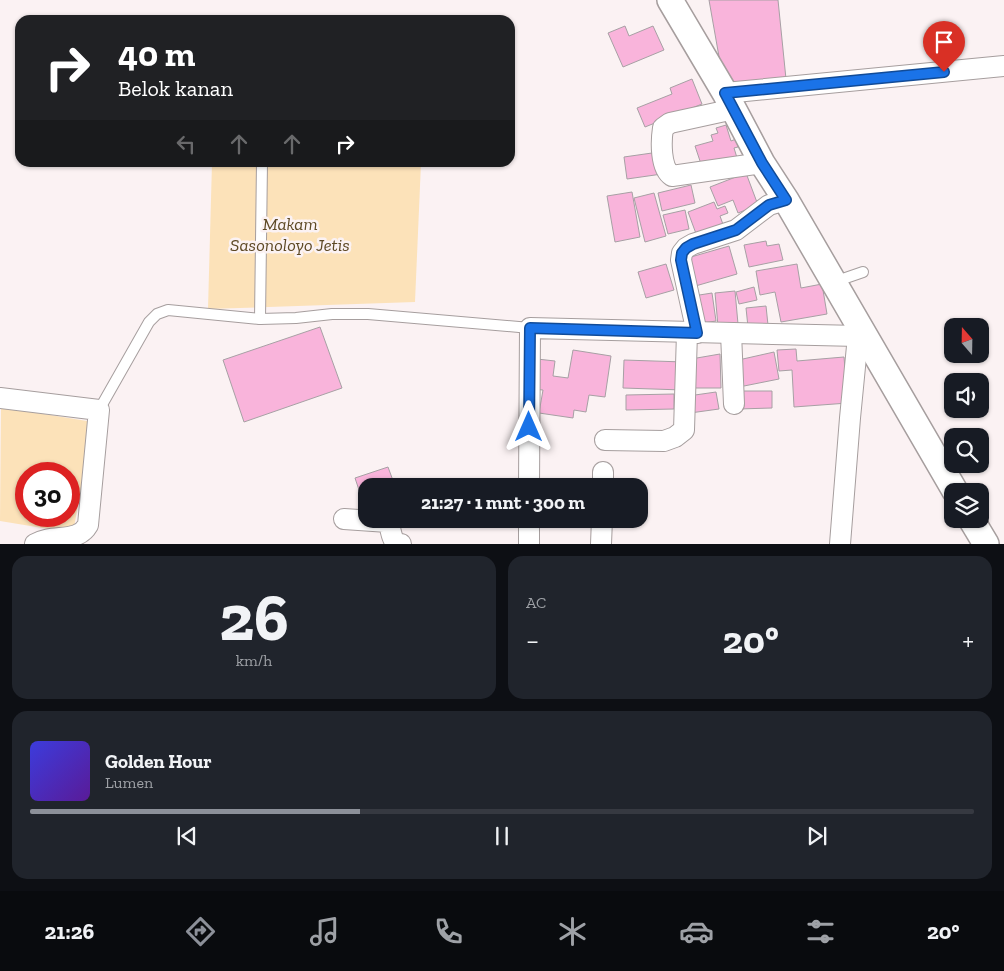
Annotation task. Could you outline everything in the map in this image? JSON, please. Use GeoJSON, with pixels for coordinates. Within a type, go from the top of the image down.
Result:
{"type":"FeatureCollection","features":[{"type":"Feature","properties":{"kind":"street"},"geometry":{"type":"LineString","coordinates":[[670,0],[729,101],[762,163],[834,282],[861,336],[951,483]]}},
{"type":"Feature","properties":{"kind":"street"},"geometry":{"type":"LineString","coordinates":[[762,163],[672,176],[667,172],[661,140],[663,128],[670,123],[729,101],[1004,66]]}},
{"type":"Feature","properties":{"kind":"street"},"geometry":{"type":"LineString","coordinates":[[605,440],[664,441],[675,437],[684,430],[692,333],[681,260],[682,253],[693,244],[736,230],[769,205],[786,200]]}},
{"type":"Feature","properties":{"kind":"street"},"geometry":{"type":"LineString","coordinates":[[529,478],[530,328],[861,336]]}},
{"type":"Feature","properties":{"kind":"street"},"geometry":{"type":"LineString","coordinates":[[731,333],[734,404]]}},
{"type":"Feature","properties":{"kind":"street"},"geometry":{"type":"LineString","coordinates":[[840,544],[850,418],[861,336]]}},
{"type":"Feature","properties":{"kind":"street"},"geometry":{"type":"LineString","coordinates":[[0,398],[99,410],[88,525],[85,532],[76,538],[43,539],[35,544]]}},
{"type":"Feature","properties":{"kind":"street"},"geometry":{"type":"LineString","coordinates":[[344,519],[388,522],[393,540],[401,544]]}},
{"type":"Feature","properties":{"kind":"street"},"geometry":{"type":"LineString","coordinates":[[529,528],[529,544]]}},
{"type":"Feature","properties":{"kind":"street"},"geometry":{"type":"LineString","coordinates":[[601,544],[602,528]]}},
{"type":"Feature","properties":{"kind":"street"},"geometry":{"type":"LineString","coordinates":[[977,528],[986,544]]}},
{"type":"Feature","properties":{"kind":"lane"},"geometry":{"type":"LineString","coordinates":[[260,319],[262,167]]}},
{"type":"Feature","properties":{"kind":"lane"},"geometry":{"type":"LineString","coordinates":[[834,282],[863,272]]}},
{"type":"Feature","properties":{"kind":"lane"},"geometry":{"type":"LineString","coordinates":[[99,410],[149,322],[156,314],[168,310],[260,319],[368,314],[530,328]]}},
{"type":"Feature","properties":{"kind":"green space","name":"Makam Sasonoloyo Jetis"},"geometry":{"type":"Polygon","coordinates":[[[212,167],[421,167],[415,302],[208,309],[212,167]]]}},
{"type":"Feature","properties":{"kind":"green space"},"geometry":{"type":"Polygon","coordinates":[[[1,407],[93,422],[80,494],[80,462],[15,462],[15,523],[0,521],[1,407]]]}},
{"type":"Feature","properties":{"kind":"green space"},"geometry":{"type":"Polygon","coordinates":[[[36,527],[74,527],[73,533],[36,527]]]}},
{"type":"Feature","properties":{"kind":"building"},"geometry":{"type":"Polygon","coordinates":[[[709,0],[778,0],[786,79],[724,85],[709,0]]]}},
{"type":"Feature","properties":{"kind":"building"},"geometry":{"type":"Polygon","coordinates":[[[625,26],[629,36],[653,26],[664,50],[623,67],[608,33],[625,26]]]}},
{"type":"Feature","properties":{"kind":"building"},"geometry":{"type":"Polygon","coordinates":[[[692,79],[702,104],[645,127],[637,108],[672,94],[670,88],[692,79]]]}},
{"type":"Feature","properties":{"kind":"building"},"geometry":{"type":"Polygon","coordinates":[[[726,125],[731,141],[736,139],[738,147],[734,148],[738,161],[702,167],[695,146],[713,141],[711,135],[718,133],[716,128],[726,125]]]}},
{"type":"Feature","properties":{"kind":"building"},"geometry":{"type":"Polygon","coordinates":[[[659,152],[662,174],[627,179],[624,157],[659,152]]]}},
{"type":"Feature","properties":{"kind":"building"},"geometry":{"type":"Polygon","coordinates":[[[746,173],[758,205],[738,213],[733,200],[718,206],[710,187],[746,173]]]}},
{"type":"Feature","properties":{"kind":"building"},"geometry":{"type":"Polygon","coordinates":[[[691,185],[695,203],[662,211],[658,193],[691,185]]]}},
{"type":"Feature","properties":{"kind":"building"},"geometry":{"type":"Polygon","coordinates":[[[632,192],[640,237],[615,242],[607,196],[632,192]]]}},
{"type":"Feature","properties":{"kind":"building"},"geometry":{"type":"Polygon","coordinates":[[[654,193],[666,236],[645,242],[634,198],[654,193]]]}},
{"type":"Feature","properties":{"kind":"building"},"geometry":{"type":"Polygon","coordinates":[[[714,202],[717,209],[725,206],[728,213],[720,216],[725,230],[698,239],[688,212],[714,202]]]}},
{"type":"Feature","properties":{"kind":"building"},"geometry":{"type":"Polygon","coordinates":[[[685,210],[689,229],[668,234],[663,215],[685,210]]]}},
{"type":"Feature","properties":{"kind":"building"},"geometry":{"type":"Polygon","coordinates":[[[766,241],[767,246],[779,244],[783,260],[749,267],[744,245],[766,241]]]}},
{"type":"Feature","properties":{"kind":"building"},"geometry":{"type":"Polygon","coordinates":[[[729,246],[737,274],[692,287],[684,259],[729,246]]]}},
{"type":"Feature","properties":{"kind":"building"},"geometry":{"type":"Polygon","coordinates":[[[666,264],[674,290],[646,298],[638,272],[666,264]]]}},
{"type":"Feature","properties":{"kind":"building"},"geometry":{"type":"Polygon","coordinates":[[[797,264],[801,288],[822,284],[827,314],[781,322],[775,292],[760,295],[756,271],[797,264]]]}},
{"type":"Feature","properties":{"kind":"building"},"geometry":{"type":"Polygon","coordinates":[[[754,287],[757,300],[739,304],[736,292],[754,287]]]}},
{"type":"Feature","properties":{"kind":"building"},"geometry":{"type":"Polygon","coordinates":[[[735,291],[738,324],[718,326],[715,293],[735,291]]]}},
{"type":"Feature","properties":{"kind":"building"},"geometry":{"type":"Polygon","coordinates":[[[712,293],[716,321],[697,324],[693,296],[712,293]]]}},
{"type":"Feature","properties":{"kind":"building"},"geometry":{"type":"Polygon","coordinates":[[[766,306],[768,325],[748,327],[746,308],[766,306]]]}},
{"type":"Feature","properties":{"kind":"building"},"geometry":{"type":"Polygon","coordinates":[[[320,327],[342,388],[244,422],[223,360],[320,327]]]}},
{"type":"Feature","properties":{"kind":"building"},"geometry":{"type":"Polygon","coordinates":[[[796,349],[797,361],[844,357],[848,403],[794,407],[792,370],[779,371],[777,350],[796,349]]]}},
{"type":"Feature","properties":{"kind":"building"},"geometry":{"type":"Polygon","coordinates":[[[573,350],[611,356],[605,397],[589,395],[586,412],[574,410],[573,418],[539,413],[543,390],[532,389],[537,359],[555,361],[553,376],[568,378],[573,350]]]}},
{"type":"Feature","properties":{"kind":"building"},"geometry":{"type":"Polygon","coordinates":[[[774,352],[779,379],[739,387],[734,361],[774,352]]]}},
{"type":"Feature","properties":{"kind":"building"},"geometry":{"type":"Polygon","coordinates":[[[720,354],[721,388],[690,388],[691,359],[720,354]]]}},
{"type":"Feature","properties":{"kind":"building"},"geometry":{"type":"Polygon","coordinates":[[[624,360],[684,362],[683,390],[623,388],[624,360]]]}},
{"type":"Feature","properties":{"kind":"building"},"geometry":{"type":"Polygon","coordinates":[[[738,391],[772,391],[772,408],[738,409],[738,391]]]}},
{"type":"Feature","properties":{"kind":"building"},"geometry":{"type":"Polygon","coordinates":[[[716,392],[719,409],[690,413],[688,396],[716,392]]]}},
{"type":"Feature","properties":{"kind":"building"},"geometry":{"type":"Polygon","coordinates":[[[674,394],[674,409],[626,410],[626,395],[674,394]]]}},
{"type":"Feature","properties":{"kind":"building"},"geometry":{"type":"Polygon","coordinates":[[[388,467],[392,478],[358,478],[358,487],[355,478],[388,467]]]}},
{"type":"Feature","properties":{"kind":"route"},"geometry":{"type":"LineString","coordinates":[[529,427],[530,328],[697,333],[681,260],[682,253],[693,244],[736,230],[769,205],[786,200],[762,163],[725,93],[944,72]]}}]}
